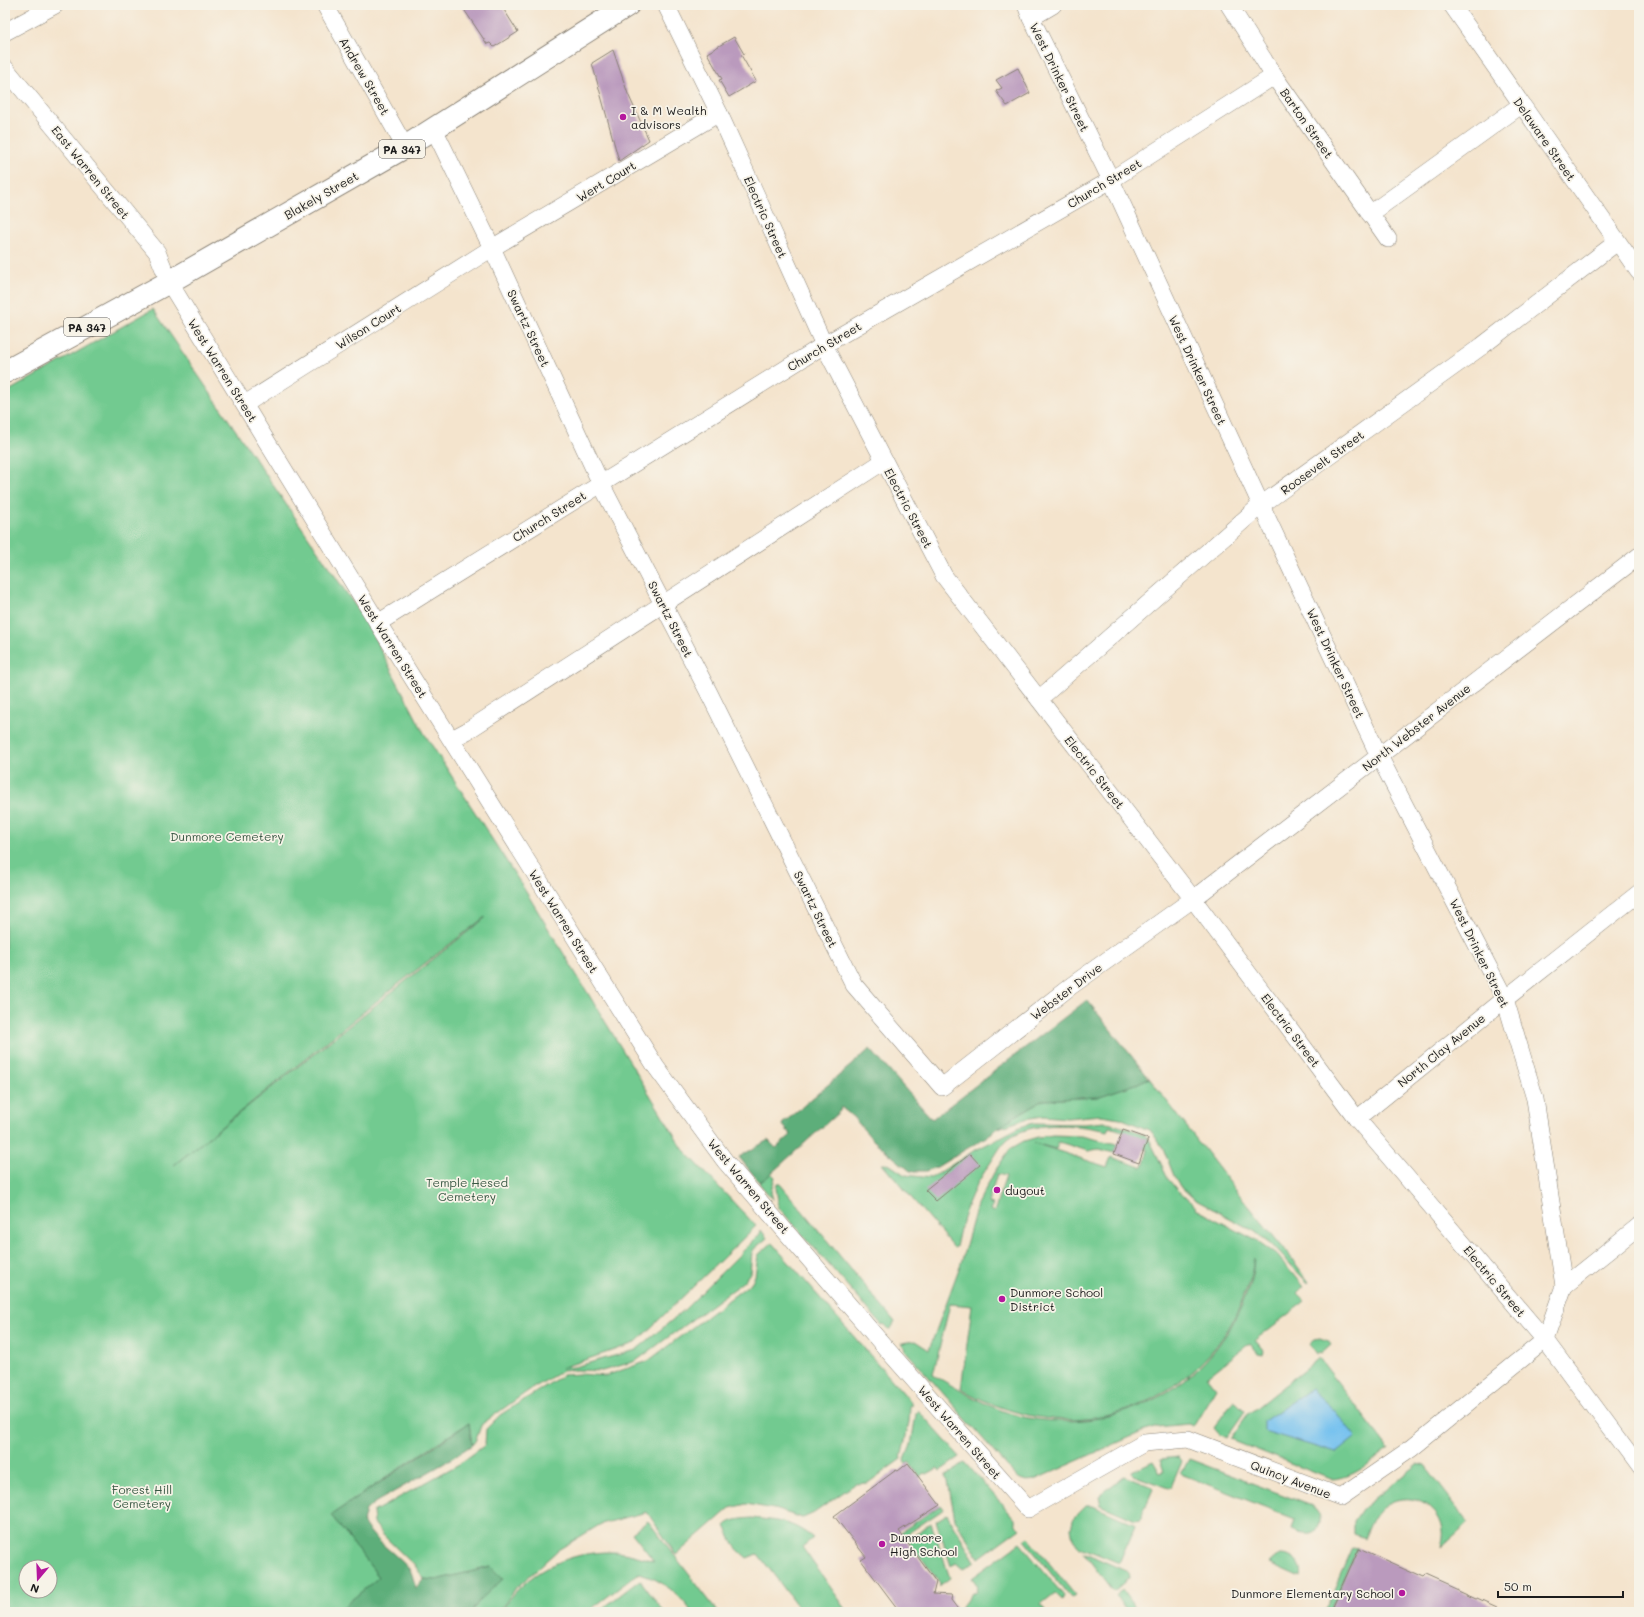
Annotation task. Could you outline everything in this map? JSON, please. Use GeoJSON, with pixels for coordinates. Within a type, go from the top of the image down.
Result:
{"type":"FeatureCollection","features":[{"type":"Feature","properties":{"kind":"main road","name":"Blakely Street"},"geometry":{"type":"LineString","coordinates":[[5,372],[170,282],[405,147],[628,5]]}},
{"type":"Feature","properties":{"kind":"street"},"geometry":{"type":"LineString","coordinates":[[5,32],[55,5]]}},
{"type":"Feature","properties":{"kind":"street","name":"Andrew Street"},"geometry":{"type":"LineString","coordinates":[[325,5],[405,147]]}},
{"type":"Feature","properties":{"kind":"street","name":"Electric Street"},"geometry":{"type":"LineString","coordinates":[[666,5],[719,113],[824,345],[944,576],[1193,899],[1357,1119],[1545,1340],[1639,1466]]}},
{"type":"Feature","properties":{"kind":"street"},"geometry":{"type":"LineString","coordinates":[[1029,12],[1053,5]]}},
{"type":"Feature","properties":{"kind":"street","name":"Barton Street"},"geometry":{"type":"LineString","coordinates":[[1229,5],[1274,76],[1388,239]]}},
{"type":"Feature","properties":{"kind":"street","name":"Delaware Street"},"geometry":{"type":"LineString","coordinates":[[1452,5],[1639,272]]}},
{"type":"Feature","properties":{"kind":"street","name":"West Drinker Street"},"geometry":{"type":"LineString","coordinates":[[1029,12],[1111,180],[1261,506],[1379,756],[1505,999],[1535,1099],[1564,1286],[1545,1340]]}},
{"type":"Feature","properties":{"kind":"street","name":"East Warren Street"},"geometry":{"type":"LineString","coordinates":[[5,68],[157,252],[170,282]]}},
{"type":"Feature","properties":{"kind":"street","name":"Church Street"},"geometry":{"type":"LineString","coordinates":[[378,623],[824,345],[1111,180],[1274,76]]}},
{"type":"Feature","properties":{"kind":"street"},"geometry":{"type":"LineString","coordinates":[[1370,214],[1521,105]]}},
{"type":"Feature","properties":{"kind":"street","name":"Wert Court"},"geometry":{"type":"LineString","coordinates":[[492,248],[719,113]]}},
{"type":"Feature","properties":{"kind":"street","name":"Swartz Street"},"geometry":{"type":"LineString","coordinates":[[434,129],[492,248],[601,484],[709,693],[854,985],[942,1088]]}},
{"type":"Feature","properties":{"kind":"street","name":"Roosevelt Street"},"geometry":{"type":"LineString","coordinates":[[1039,699],[1261,506],[1482,346],[1618,242]]}},
{"type":"Feature","properties":{"kind":"street","name":"Wilson Court"},"geometry":{"type":"LineString","coordinates":[[245,404],[492,248]]}},
{"type":"Feature","properties":{"kind":"street","name":"West Warren Street"},"geometry":{"type":"LineString","coordinates":[[170,282],[378,623],[656,1067],[725,1161],[884,1346],[1028,1510]]}},
{"type":"Feature","properties":{"kind":"street"},"geometry":{"type":"LineString","coordinates":[[452,739],[664,605],[884,461]]}},
{"type":"Feature","properties":{"kind":"street","name":"North Webster Avenue"},"geometry":{"type":"LineString","coordinates":[[1193,899],[1639,556]]}},
{"type":"Feature","properties":{"kind":"street","name":"North Clay Avenue"},"geometry":{"type":"LineString","coordinates":[[1357,1119],[1639,893]]}},
{"type":"Feature","properties":{"kind":"street","name":"Webster Drive"},"geometry":{"type":"LineString","coordinates":[[942,1088],[1071,986],[1193,899]]}},
{"type":"Feature","properties":{"kind":"street"},"geometry":{"type":"LineString","coordinates":[[1564,1286],[1639,1226]]}},
{"type":"Feature","properties":{"kind":"street","name":"Quincy Avenue"},"geometry":{"type":"LineString","coordinates":[[1028,1510],[1144,1443],[1188,1440],[1341,1497],[1412,1448],[1545,1340]]}},
{"type":"Feature","properties":{"kind":"green space"},"geometry":{"type":"Polygon","coordinates":[[[153,309],[365,620],[424,733],[523,887],[683,1149],[756,1226],[635,1343],[561,1368],[574,1367],[636,1350],[683,1311],[759,1235],[761,1230],[767,1238],[754,1249],[752,1253],[750,1273],[744,1281],[636,1361],[602,1371],[562,1371],[528,1391],[482,1424],[476,1440],[472,1445],[469,1423],[331,1515],[379,1577],[337,1612],[5,1612],[5,393],[153,309]],[[485,918],[392,989],[174,1165],[485,918]]]}},
{"type":"Feature","properties":{"kind":"green space"},"geometry":{"type":"Polygon","coordinates":[[[1087,1000],[1149,1078],[1097,1097],[1043,1100],[1012,1118],[986,1137],[937,1167],[926,1171],[910,1171],[873,1140],[853,1117],[841,1107],[840,1111],[765,1179],[759,1182],[739,1157],[768,1140],[776,1148],[791,1135],[782,1124],[870,1049],[932,1119],[1087,1000]]]}},
{"type":"Feature","properties":{"kind":"green space"},"geometry":{"type":"Polygon","coordinates":[[[1149,1078],[1234,1188],[1289,1255],[1309,1282],[1308,1283],[1270,1243],[1254,1231],[1194,1199],[1180,1186],[1174,1176],[1163,1148],[1151,1131],[1120,1118],[1101,1115],[1067,1118],[1043,1116],[1025,1119],[996,1129],[1043,1100],[1097,1097],[1149,1078]]]}},
{"type":"Feature","properties":{"kind":"green space"},"geometry":{"type":"Polygon","coordinates":[[[1104,1122],[1144,1134],[1149,1139],[1169,1180],[1177,1190],[1196,1207],[1196,1209],[1259,1242],[1277,1255],[1303,1287],[1297,1293],[1305,1301],[1255,1340],[1263,1350],[1262,1354],[1258,1353],[1250,1343],[1207,1377],[1216,1388],[1193,1426],[1188,1424],[1158,1427],[1144,1431],[1034,1480],[1026,1481],[1014,1474],[905,1350],[906,1349],[901,1343],[915,1341],[929,1350],[961,1263],[977,1205],[995,1171],[1010,1149],[1024,1141],[1038,1137],[1053,1135],[1081,1136],[1117,1144],[1114,1153],[1098,1149],[1088,1151],[1059,1142],[1056,1149],[1034,1143],[1107,1167],[1111,1157],[1141,1167],[1143,1166],[1148,1150],[1144,1148],[1147,1139],[1110,1127],[1108,1131],[1059,1125],[1034,1128],[1012,1136],[999,1149],[982,1175],[972,1194],[961,1224],[956,1247],[954,1248],[882,1163],[890,1165],[905,1175],[931,1178],[972,1152],[1020,1127],[1034,1123],[1084,1124],[1104,1122]],[[997,1174],[988,1203],[993,1204],[990,1210],[994,1212],[1006,1176],[997,1174]],[[1254,1259],[1248,1286],[1239,1308],[1223,1337],[1210,1353],[1189,1374],[1173,1386],[1148,1401],[1121,1412],[1095,1418],[1068,1420],[1041,1418],[1014,1412],[987,1402],[961,1389],[972,1306],[950,1304],[933,1375],[995,1408],[1008,1413],[1035,1419],[1065,1421],[1095,1419],[1124,1412],[1151,1401],[1176,1386],[1199,1367],[1219,1345],[1235,1319],[1245,1297],[1252,1275],[1254,1259]]]}},
{"type":"Feature","properties":{"kind":"green space"},"geometry":{"type":"Polygon","coordinates":[[[771,1173],[775,1177],[771,1192],[773,1200],[759,1183],[771,1173]]]}},
{"type":"Feature","properties":{"kind":"green space"},"geometry":{"type":"Polygon","coordinates":[[[777,1184],[780,1184],[895,1322],[890,1330],[884,1324],[882,1325],[779,1208],[776,1188],[777,1184]]]}},
{"type":"Feature","properties":{"kind":"green space"},"geometry":{"type":"Polygon","coordinates":[[[772,1243],[913,1404],[910,1406],[909,1422],[901,1459],[868,1483],[855,1484],[814,1513],[803,1518],[774,1509],[746,1504],[730,1508],[676,1555],[647,1512],[601,1524],[558,1550],[515,1589],[499,1612],[471,1612],[480,1600],[491,1567],[435,1580],[424,1579],[416,1567],[384,1536],[374,1523],[373,1512],[459,1464],[485,1445],[486,1429],[500,1415],[563,1375],[580,1374],[605,1376],[648,1361],[751,1283],[755,1276],[758,1255],[772,1243]]]}},
{"type":"Feature","properties":{"kind":"green space"},"geometry":{"type":"Polygon","coordinates":[[[1320,1338],[1328,1341],[1331,1345],[1321,1354],[1317,1354],[1309,1343],[1314,1339],[1320,1338]]]}},
{"type":"Feature","properties":{"kind":"green space"},"geometry":{"type":"Polygon","coordinates":[[[1319,1358],[1389,1449],[1361,1469],[1339,1478],[1330,1479],[1230,1439],[1247,1415],[1319,1358]]]}},
{"type":"Feature","properties":{"kind":"green space"},"geometry":{"type":"Polygon","coordinates":[[[1233,1401],[1245,1411],[1226,1438],[1220,1435],[1214,1428],[1233,1401]]]}},
{"type":"Feature","properties":{"kind":"green space"},"geometry":{"type":"Polygon","coordinates":[[[918,1410],[960,1457],[940,1471],[938,1468],[927,1474],[925,1473],[920,1477],[909,1462],[906,1464],[904,1462],[911,1445],[918,1410]]]}},
{"type":"Feature","properties":{"kind":"green space"},"geometry":{"type":"Polygon","coordinates":[[[469,1423],[472,1445],[443,1464],[376,1502],[366,1510],[363,1522],[373,1535],[410,1570],[416,1588],[424,1579],[435,1580],[491,1567],[503,1579],[480,1600],[471,1612],[337,1612],[379,1577],[331,1515],[469,1423]]]}},
{"type":"Feature","properties":{"kind":"green space"},"geometry":{"type":"Polygon","coordinates":[[[1179,1457],[1182,1461],[1171,1487],[1168,1488],[1133,1475],[1132,1471],[1153,1461],[1160,1473],[1164,1472],[1160,1459],[1179,1457]]]}},
{"type":"Feature","properties":{"kind":"green space"},"geometry":{"type":"Polygon","coordinates":[[[1189,1459],[1312,1506],[1319,1514],[1320,1524],[1318,1528],[1310,1533],[1302,1533],[1292,1529],[1295,1519],[1181,1474],[1189,1459]]]}},
{"type":"Feature","properties":{"kind":"green space"},"geometry":{"type":"Polygon","coordinates":[[[965,1462],[1015,1519],[1015,1523],[1020,1528],[979,1558],[955,1519],[948,1481],[945,1477],[965,1462]]]}},
{"type":"Feature","properties":{"kind":"green space"},"geometry":{"type":"Polygon","coordinates":[[[1417,1464],[1425,1466],[1469,1523],[1441,1548],[1443,1530],[1440,1519],[1426,1504],[1417,1500],[1407,1499],[1397,1500],[1387,1504],[1379,1511],[1372,1520],[1364,1538],[1354,1534],[1354,1521],[1362,1509],[1417,1464]]]}},
{"type":"Feature","properties":{"kind":"green space"},"geometry":{"type":"Polygon","coordinates":[[[1124,1476],[1153,1489],[1140,1519],[1135,1520],[1101,1505],[1099,1496],[1124,1476]]]}},
{"type":"Feature","properties":{"kind":"green space"},"geometry":{"type":"Polygon","coordinates":[[[941,1505],[944,1509],[904,1536],[901,1532],[941,1505]]]}},
{"type":"Feature","properties":{"kind":"green space"},"geometry":{"type":"Polygon","coordinates":[[[1086,1506],[1093,1506],[1134,1524],[1135,1526],[1119,1563],[1078,1546],[1073,1539],[1071,1529],[1073,1519],[1086,1506]]]}},
{"type":"Feature","properties":{"kind":"green space"},"geometry":{"type":"Polygon","coordinates":[[[947,1514],[975,1561],[963,1569],[956,1563],[951,1566],[936,1521],[947,1514]]]}},
{"type":"Feature","properties":{"kind":"green space"},"geometry":{"type":"Polygon","coordinates":[[[752,1518],[777,1521],[791,1525],[813,1538],[802,1547],[848,1612],[802,1612],[758,1554],[747,1558],[736,1548],[725,1526],[734,1521],[752,1518]]]}},
{"type":"Feature","properties":{"kind":"green space"},"geometry":{"type":"Polygon","coordinates":[[[648,1521],[718,1612],[692,1612],[669,1588],[655,1579],[639,1573],[587,1612],[501,1612],[510,1598],[521,1586],[548,1567],[563,1560],[579,1555],[617,1552],[654,1561],[632,1533],[648,1521]]]}},
{"type":"Feature","properties":{"kind":"green space"},"geometry":{"type":"Polygon","coordinates":[[[931,1523],[950,1578],[939,1586],[940,1583],[908,1540],[931,1523]]]}},
{"type":"Feature","properties":{"kind":"green space"},"geometry":{"type":"Polygon","coordinates":[[[1028,1537],[1075,1595],[1071,1598],[1066,1592],[1024,1540],[1028,1537]]]}},
{"type":"Feature","properties":{"kind":"green space"},"geometry":{"type":"Polygon","coordinates":[[[1020,1543],[1064,1596],[1062,1600],[1055,1593],[1041,1604],[1046,1612],[963,1612],[960,1609],[971,1594],[976,1592],[978,1586],[972,1578],[1020,1543]]]}},
{"type":"Feature","properties":{"kind":"green space"},"geometry":{"type":"Polygon","coordinates":[[[1352,1548],[1358,1549],[1331,1608],[1340,1612],[1326,1612],[1325,1610],[1352,1548]]]}},
{"type":"Feature","properties":{"kind":"green space"},"geometry":{"type":"Polygon","coordinates":[[[1083,1552],[1128,1572],[1129,1578],[1115,1590],[1112,1590],[1083,1552]]]}},
{"type":"Feature","properties":{"kind":"green space"},"geometry":{"type":"Polygon","coordinates":[[[1281,1555],[1285,1555],[1296,1562],[1300,1568],[1300,1577],[1269,1563],[1281,1555]]]}},
{"type":"Feature","properties":{"kind":"green space"},"geometry":{"type":"Polygon","coordinates":[[[640,1580],[664,1612],[598,1612],[640,1580]]]}},
{"type":"Feature","properties":{"kind":"green space"},"geometry":{"type":"Polygon","coordinates":[[[1122,1589],[1139,1612],[1128,1612],[1116,1596],[1122,1589]]]}},
{"type":"Feature","properties":{"kind":"water"},"geometry":{"type":"Polygon","coordinates":[[[1311,1389],[1334,1410],[1356,1437],[1336,1453],[1264,1431],[1264,1421],[1311,1389]]]}},
{"type":"Feature","properties":{"kind":"building"},"geometry":{"type":"Polygon","coordinates":[[[461,5],[501,5],[518,32],[494,47],[490,43],[487,44],[461,5]]]}},
{"type":"Feature","properties":{"kind":"building"},"geometry":{"type":"Polygon","coordinates":[[[734,37],[744,54],[741,55],[756,81],[729,97],[719,80],[722,79],[707,53],[734,37]]]}},
{"type":"Feature","properties":{"kind":"building","name":"I & M Wealth advisors"},"geometry":{"type":"Polygon","coordinates":[[[613,50],[628,94],[649,140],[619,161],[592,63],[613,50]]]}},
{"type":"Feature","properties":{"kind":"building"},"geometry":{"type":"Polygon","coordinates":[[[1018,68],[1030,93],[1007,106],[996,91],[1002,88],[996,80],[1018,68]]]}},
{"type":"Feature","properties":{"kind":"building"},"geometry":{"type":"Polygon","coordinates":[[[1123,1130],[1148,1139],[1139,1163],[1114,1154],[1123,1130]]]}},
{"type":"Feature","properties":{"kind":"building"},"geometry":{"type":"Polygon","coordinates":[[[970,1154],[980,1165],[936,1201],[925,1190],[970,1154]]]}},
{"type":"Feature","properties":{"kind":"building","name":"Dunmore High School"},"geometry":{"type":"Polygon","coordinates":[[[908,1463],[940,1505],[899,1531],[936,1582],[933,1594],[952,1595],[951,1600],[960,1612],[900,1612],[861,1560],[866,1557],[834,1516],[896,1470],[898,1471],[908,1463]]]}},
{"type":"Feature","properties":{"kind":"building","name":"Dunmore Elementary School"},"geometry":{"type":"Polygon","coordinates":[[[1359,1548],[1424,1577],[1426,1575],[1508,1612],[1330,1612],[1359,1548]]]}},
{"type":"Feature","properties":{"kind":"place","name":"I & M Wealth advisors"},"geometry":{"type":"Point","coordinates":[623,117]}},
{"type":"Feature","properties":{"kind":"place","name":"dugout"},"geometry":{"type":"Point","coordinates":[997,1190]}},
{"type":"Feature","properties":{"kind":"place","name":"Dunmore School District"},"geometry":{"type":"Point","coordinates":[1002,1299]}},
{"type":"Feature","properties":{"kind":"place","name":"Dunmore High School"},"geometry":{"type":"Point","coordinates":[882,1544]}},
{"type":"Feature","properties":{"kind":"place","name":"Dunmore Elementary School"},"geometry":{"type":"Point","coordinates":[1402,1593]}},
{"type":"Feature","properties":{"kind":"park label","name":"Dunmore Cemetery"},"geometry":{"type":"Point","coordinates":[227,836]}},
{"type":"Feature","properties":{"kind":"park label","name":"Temple Hesed Cemetery"},"geometry":{"type":"Point","coordinates":[467,1189]}},
{"type":"Feature","properties":{"kind":"park label","name":"Forest Hill Cemetery"},"geometry":{"type":"Point","coordinates":[142,1496]}}]}
